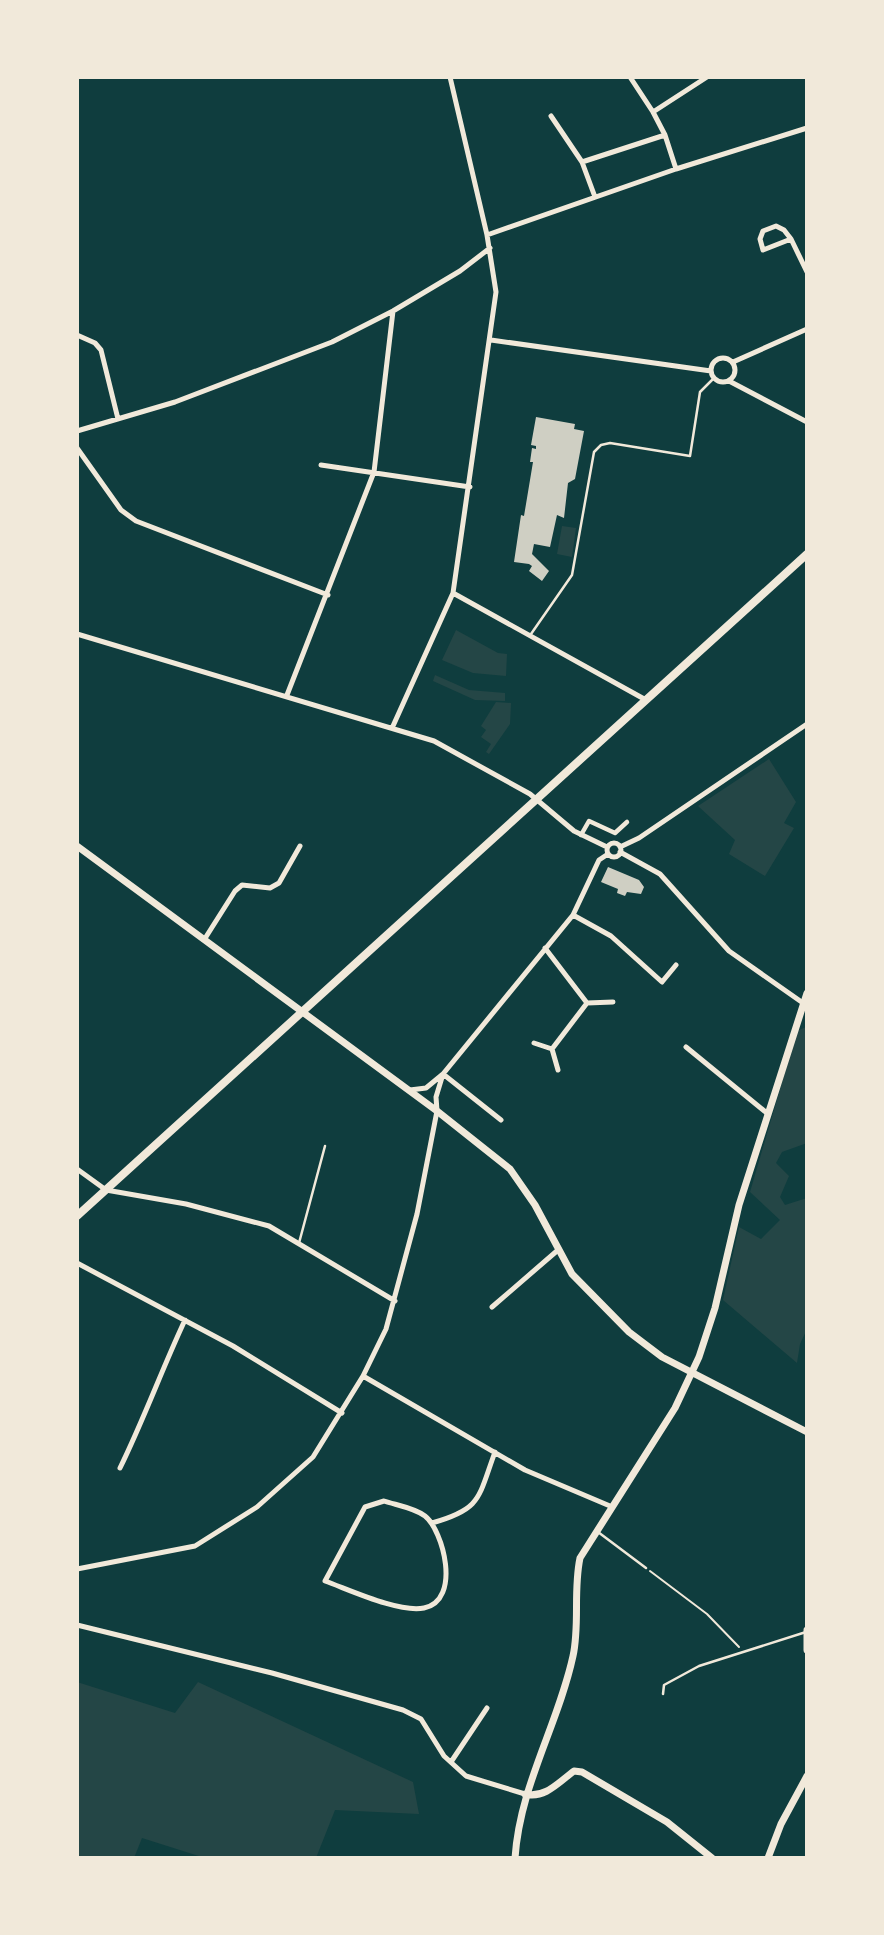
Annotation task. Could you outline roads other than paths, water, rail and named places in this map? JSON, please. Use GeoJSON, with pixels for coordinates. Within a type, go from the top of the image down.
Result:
{"type":"FeatureCollection","features":[{"type":"Feature","properties":{"kind":"main road"},"geometry":{"type":"LineString","coordinates":[[77,1216],[807,554]]}},
{"type":"Feature","properties":{"kind":"street"},"geometry":{"type":"LineString","coordinates":[[393,726],[453,593],[496,292],[490,248],[450,77]]}},
{"type":"Feature","properties":{"kind":"street"},"geometry":{"type":"LineString","coordinates":[[630,77],[665,135],[676,169]]}},
{"type":"Feature","properties":{"kind":"street"},"geometry":{"type":"LineString","coordinates":[[653,112],[706,77]]}},
{"type":"Feature","properties":{"kind":"street"},"geometry":{"type":"LineString","coordinates":[[551,116],[582,162],[595,197]]}},
{"type":"Feature","properties":{"kind":"street"},"geometry":{"type":"LineString","coordinates":[[487,235],[676,169],[807,128]]}},
{"type":"Feature","properties":{"kind":"street"},"geometry":{"type":"LineString","coordinates":[[582,162],[665,135]]}},
{"type":"Feature","properties":{"kind":"street"},"geometry":{"type":"LineString","coordinates":[[791,239],[763,250],[760,239],[763,231],[776,226],[784,230],[791,239],[807,272]]}},
{"type":"Feature","properties":{"kind":"street"},"geometry":{"type":"LineString","coordinates":[[77,431],[175,402],[332,342],[393,311],[460,271],[490,248]]}},
{"type":"Feature","properties":{"kind":"street"},"geometry":{"type":"LineString","coordinates":[[287,695],[374,472],[393,311]]}},
{"type":"Feature","properties":{"kind":"street"},"geometry":{"type":"LineString","coordinates":[[711,371],[719,358],[733,362],[807,329]]}},
{"type":"Feature","properties":{"kind":"street"},"geometry":{"type":"LineString","coordinates":[[77,335],[101,350],[118,419]]}},
{"type":"Feature","properties":{"kind":"street"},"geometry":{"type":"LineString","coordinates":[[491,340],[711,371]]}},
{"type":"Feature","properties":{"kind":"street"},"geometry":{"type":"LineString","coordinates":[[729,381],[736,371],[733,362]]}},
{"type":"Feature","properties":{"kind":"street"},"geometry":{"type":"LineString","coordinates":[[711,371],[714,378],[721,382],[729,381],[807,422]]}},
{"type":"Feature","properties":{"kind":"street"},"geometry":{"type":"LineString","coordinates":[[77,448],[121,510],[136,521],[328,595]]}},
{"type":"Feature","properties":{"kind":"street"},"geometry":{"type":"LineString","coordinates":[[321,465],[470,487]]}},
{"type":"Feature","properties":{"kind":"street"},"geometry":{"type":"LineString","coordinates":[[453,593],[646,700]]}},
{"type":"Feature","properties":{"kind":"street"},"geometry":{"type":"LineString","coordinates":[[77,634],[413,734],[476,762],[536,799],[581,835],[615,857],[620,850],[807,724]]}},
{"type":"Feature","properties":{"kind":"street"},"geometry":{"type":"LineString","coordinates":[[581,835],[591,819],[615,833],[627,822]]}},
{"type":"Feature","properties":{"kind":"street"},"geometry":{"type":"LineString","coordinates":[[407,1090],[421,1091],[434,1084],[443,1074],[573,915],[599,860],[614,843],[620,850],[660,874],[729,951],[803,1003]]}},
{"type":"Feature","properties":{"kind":"street"},"geometry":{"type":"LineString","coordinates":[[77,846],[300,1013],[437,1111],[510,1169],[535,1205],[558,1250],[585,1290],[629,1332],[662,1357],[807,1432]]}},
{"type":"Feature","properties":{"kind":"street"},"geometry":{"type":"LineString","coordinates":[[204,940],[234,891],[242,885],[270,888],[279,883],[300,846]]}},
{"type":"Feature","properties":{"kind":"street"},"geometry":{"type":"LineString","coordinates":[[573,915],[611,936],[662,982],[676,964]]}},
{"type":"Feature","properties":{"kind":"street"},"geometry":{"type":"LineString","coordinates":[[545,948],[587,1003]]}},
{"type":"Feature","properties":{"kind":"street"},"geometry":{"type":"LineString","coordinates":[[508,1858],[515,1855],[525,1794],[574,1652],[575,1581],[580,1559],[610,1506],[675,1408],[692,1372],[715,1308],[739,1205],[807,993]]}},
{"type":"Feature","properties":{"kind":"street"},"geometry":{"type":"LineString","coordinates":[[587,1003],[613,1002]]}},
{"type":"Feature","properties":{"kind":"street"},"geometry":{"type":"LineString","coordinates":[[552,1049],[587,1003]]}},
{"type":"Feature","properties":{"kind":"street"},"geometry":{"type":"LineString","coordinates":[[534,1044],[552,1049]]}},
{"type":"Feature","properties":{"kind":"street"},"geometry":{"type":"LineString","coordinates":[[686,1047],[768,1114]]}},
{"type":"Feature","properties":{"kind":"street"},"geometry":{"type":"LineString","coordinates":[[552,1049],[558,1070]]}},
{"type":"Feature","properties":{"kind":"street"},"geometry":{"type":"LineString","coordinates":[[77,1569],[195,1546],[257,1507],[313,1457],[342,1413],[386,1329],[395,1301],[443,1074]]}},
{"type":"Feature","properties":{"kind":"street"},"geometry":{"type":"LineString","coordinates":[[443,1074],[501,1120]]}},
{"type":"Feature","properties":{"kind":"street"},"geometry":{"type":"LineString","coordinates":[[77,1169],[106,1190],[233,1215],[269,1226],[395,1301]]}},
{"type":"Feature","properties":{"kind":"street"},"geometry":{"type":"LineString","coordinates":[[492,1307],[558,1250]]}},
{"type":"Feature","properties":{"kind":"street"},"geometry":{"type":"LineString","coordinates":[[77,1263],[185,1320],[342,1413]]}},
{"type":"Feature","properties":{"kind":"street"},"geometry":{"type":"LineString","coordinates":[[120,1468],[145,1419],[160,1373],[185,1320]]}},
{"type":"Feature","properties":{"kind":"street"},"geometry":{"type":"LineString","coordinates":[[363,1376],[525,1470],[610,1506]]}},
{"type":"Feature","properties":{"kind":"street"},"geometry":{"type":"LineString","coordinates":[[432,1523],[461,1515],[476,1503],[495,1452]]}},
{"type":"Feature","properties":{"kind":"street"},"geometry":{"type":"LineString","coordinates":[[384,1501],[424,1514],[432,1523],[448,1578],[446,1590],[439,1601],[426,1608],[407,1609],[325,1581],[365,1507],[374,1502],[384,1501]]}},
{"type":"Feature","properties":{"kind":"street"},"geometry":{"type":"LineString","coordinates":[[77,1625],[272,1673],[403,1710],[421,1718],[451,1762],[466,1776],[525,1794],[534,1796],[545,1793],[574,1771],[582,1772],[667,1822],[712,1858]]}},
{"type":"Feature","properties":{"kind":"street"},"geometry":{"type":"LineString","coordinates":[[806,1631],[807,1650]]}},
{"type":"Feature","properties":{"kind":"street"},"geometry":{"type":"LineString","coordinates":[[451,1762],[487,1708]]}},
{"type":"Feature","properties":{"kind":"street"},"geometry":{"type":"LineString","coordinates":[[768,1858],[781,1824],[807,1776]]}},
{"type":"Feature","properties":{"kind":"lane"},"geometry":{"type":"LineString","coordinates":[[531,634],[572,575],[594,452],[601,445],[610,443],[690,456],[701,392],[714,378]]}},
{"type":"Feature","properties":{"kind":"lane"},"geometry":{"type":"LineString","coordinates":[[299,1242],[325,1146]]}},
{"type":"Feature","properties":{"kind":"lane"},"geometry":{"type":"LineString","coordinates":[[596,1531],[646,1568]]}},
{"type":"Feature","properties":{"kind":"lane"},"geometry":{"type":"LineString","coordinates":[[663,1694],[664,1685],[699,1666],[806,1631]]}}]}
